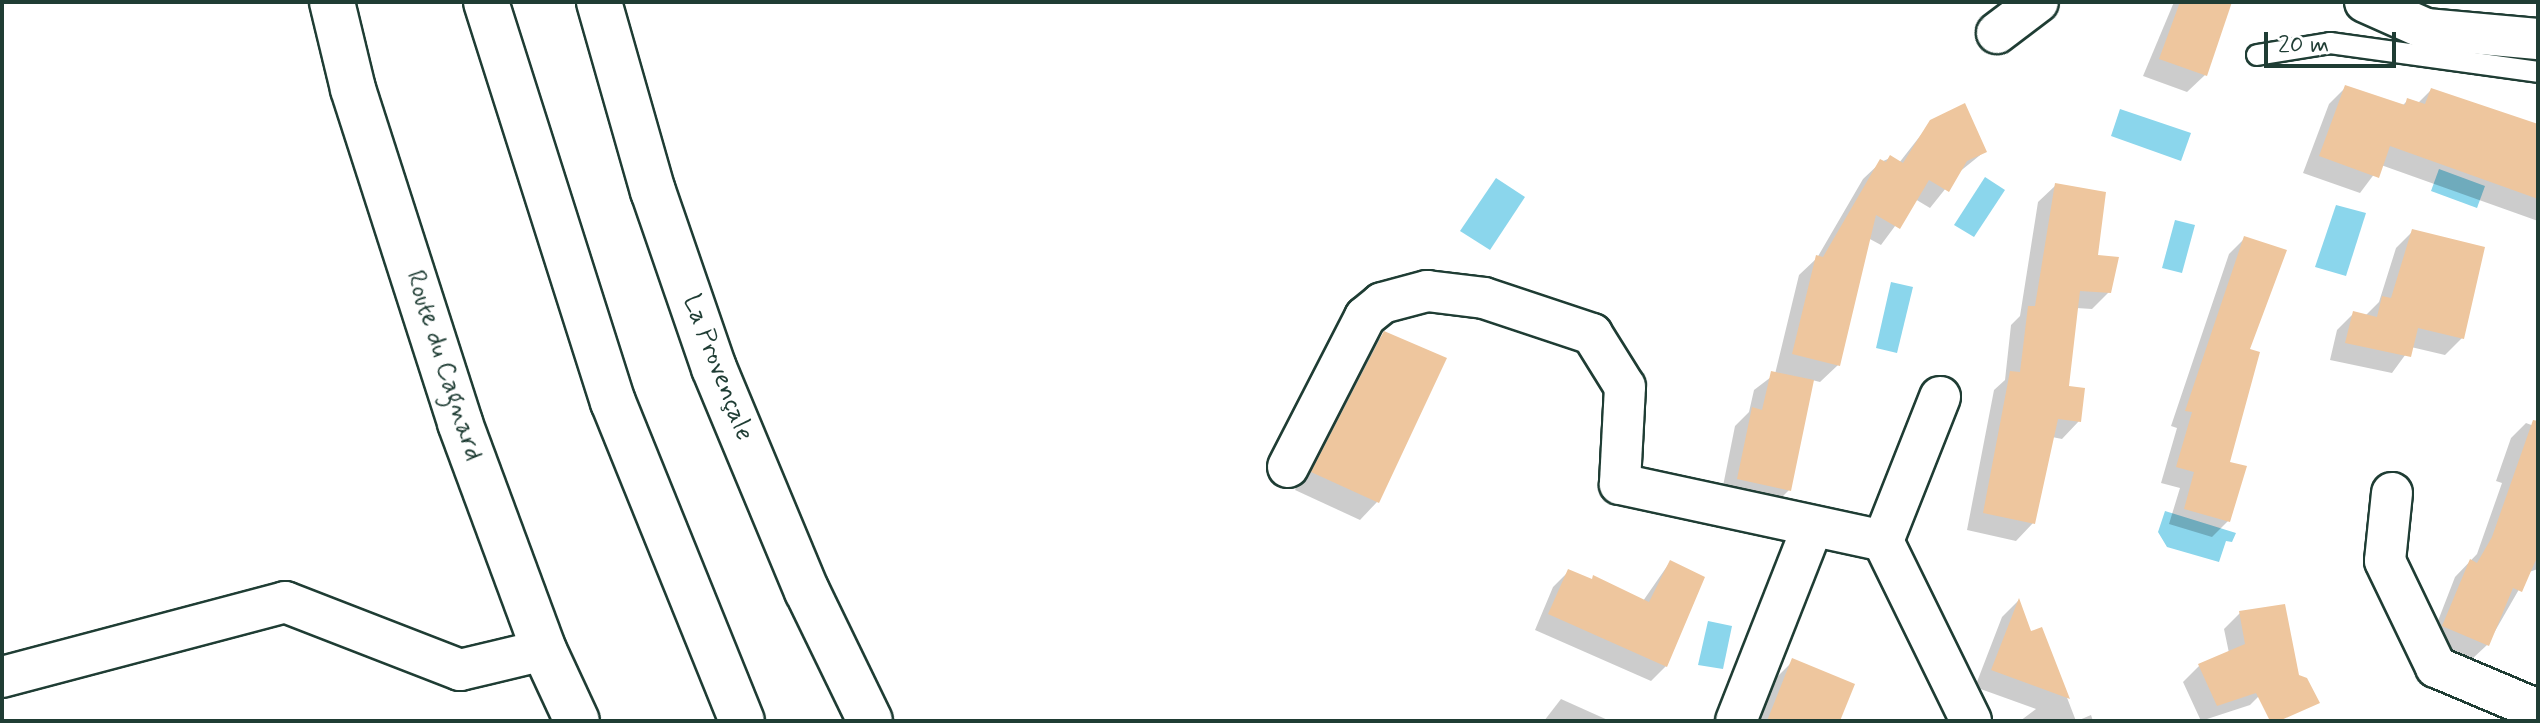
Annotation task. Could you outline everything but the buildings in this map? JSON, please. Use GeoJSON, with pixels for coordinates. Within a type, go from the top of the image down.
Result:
{"type":"FeatureCollection","features":[{"type":"Feature","properties":{"kind":"main road","name":"Route du Cagnard"},"geometry":{"type":"LineString","coordinates":[[332,2],[353,89],[460,423],[544,650],[577,721]]}},
{"type":"Feature","properties":{"kind":"main road"},"geometry":{"type":"LineString","coordinates":[[486,2],[613,402],[742,721]]}},
{"type":"Feature","properties":{"kind":"main road","name":"La Provençale"},"geometry":{"type":"LineString","coordinates":[[599,2],[653,191],[714,368],[807,591],[870,721]]}},
{"type":"Feature","properties":{"kind":"street"},"geometry":{"type":"LineString","coordinates":[[1997,33],[2038,2]]}},
{"type":"Feature","properties":{"kind":"street"},"geometry":{"type":"LineString","coordinates":[[2365,2],[2426,29],[2538,39]]}},
{"type":"Feature","properties":{"kind":"street"},"geometry":{"type":"LineString","coordinates":[[1288,467],[1365,317],[1382,303],[1427,291],[1484,298],[1592,334],[1625,387],[1620,484],[1883,541]]}},
{"type":"Feature","properties":{"kind":"street"},"geometry":{"type":"LineString","coordinates":[[1940,397],[1883,541],[1971,721]]}},
{"type":"Feature","properties":{"kind":"street"},"geometry":{"type":"LineString","coordinates":[[2392,493],[2385,561],[2436,667],[2538,710]]}},
{"type":"Feature","properties":{"kind":"street"},"geometry":{"type":"LineString","coordinates":[[1736,721],[1812,528]]}},
{"type":"Feature","properties":{"kind":"street"},"geometry":{"type":"LineString","coordinates":[[2,677],[285,602],[460,670],[544,650]]}},
{"type":"Feature","properties":{"kind":"lane"},"geometry":{"type":"LineString","coordinates":[[2257,55],[2330,43],[2538,72]]}},
{"type":"Feature","properties":{"kind":"water"},"geometry":{"type":"Polygon","coordinates":[[[2120,109],[2191,133],[2181,161],[2111,136],[2120,109]]]}},
{"type":"Feature","properties":{"kind":"water"},"geometry":{"type":"Polygon","coordinates":[[[2439,169],[2485,186],[2477,208],[2431,191],[2439,169]]]}},
{"type":"Feature","properties":{"kind":"water"},"geometry":{"type":"Polygon","coordinates":[[[1985,177],[2005,190],[1974,237],[1954,225],[1985,177]]]}},
{"type":"Feature","properties":{"kind":"water"},"geometry":{"type":"Polygon","coordinates":[[[1496,178],[1525,197],[1490,250],[1460,231],[1496,178]]]}},
{"type":"Feature","properties":{"kind":"water"},"geometry":{"type":"Polygon","coordinates":[[[2336,205],[2366,213],[2346,276],[2315,267],[2336,205]]]}},
{"type":"Feature","properties":{"kind":"water"},"geometry":{"type":"Polygon","coordinates":[[[2175,220],[2195,225],[2182,273],[2162,268],[2175,220]]]}},
{"type":"Feature","properties":{"kind":"water"},"geometry":{"type":"Polygon","coordinates":[[[1891,282],[1913,287],[1897,353],[1876,348],[1891,282]]]}},
{"type":"Feature","properties":{"kind":"water"},"geometry":{"type":"Polygon","coordinates":[[[2165,511],[2236,533],[2232,542],[2226,541],[2219,562],[2167,547],[2158,532],[2165,511]]]}},
{"type":"Feature","properties":{"kind":"water"},"geometry":{"type":"Polygon","coordinates":[[[1708,621],[1732,626],[1723,669],[1698,665],[1708,621]]]}}]}
